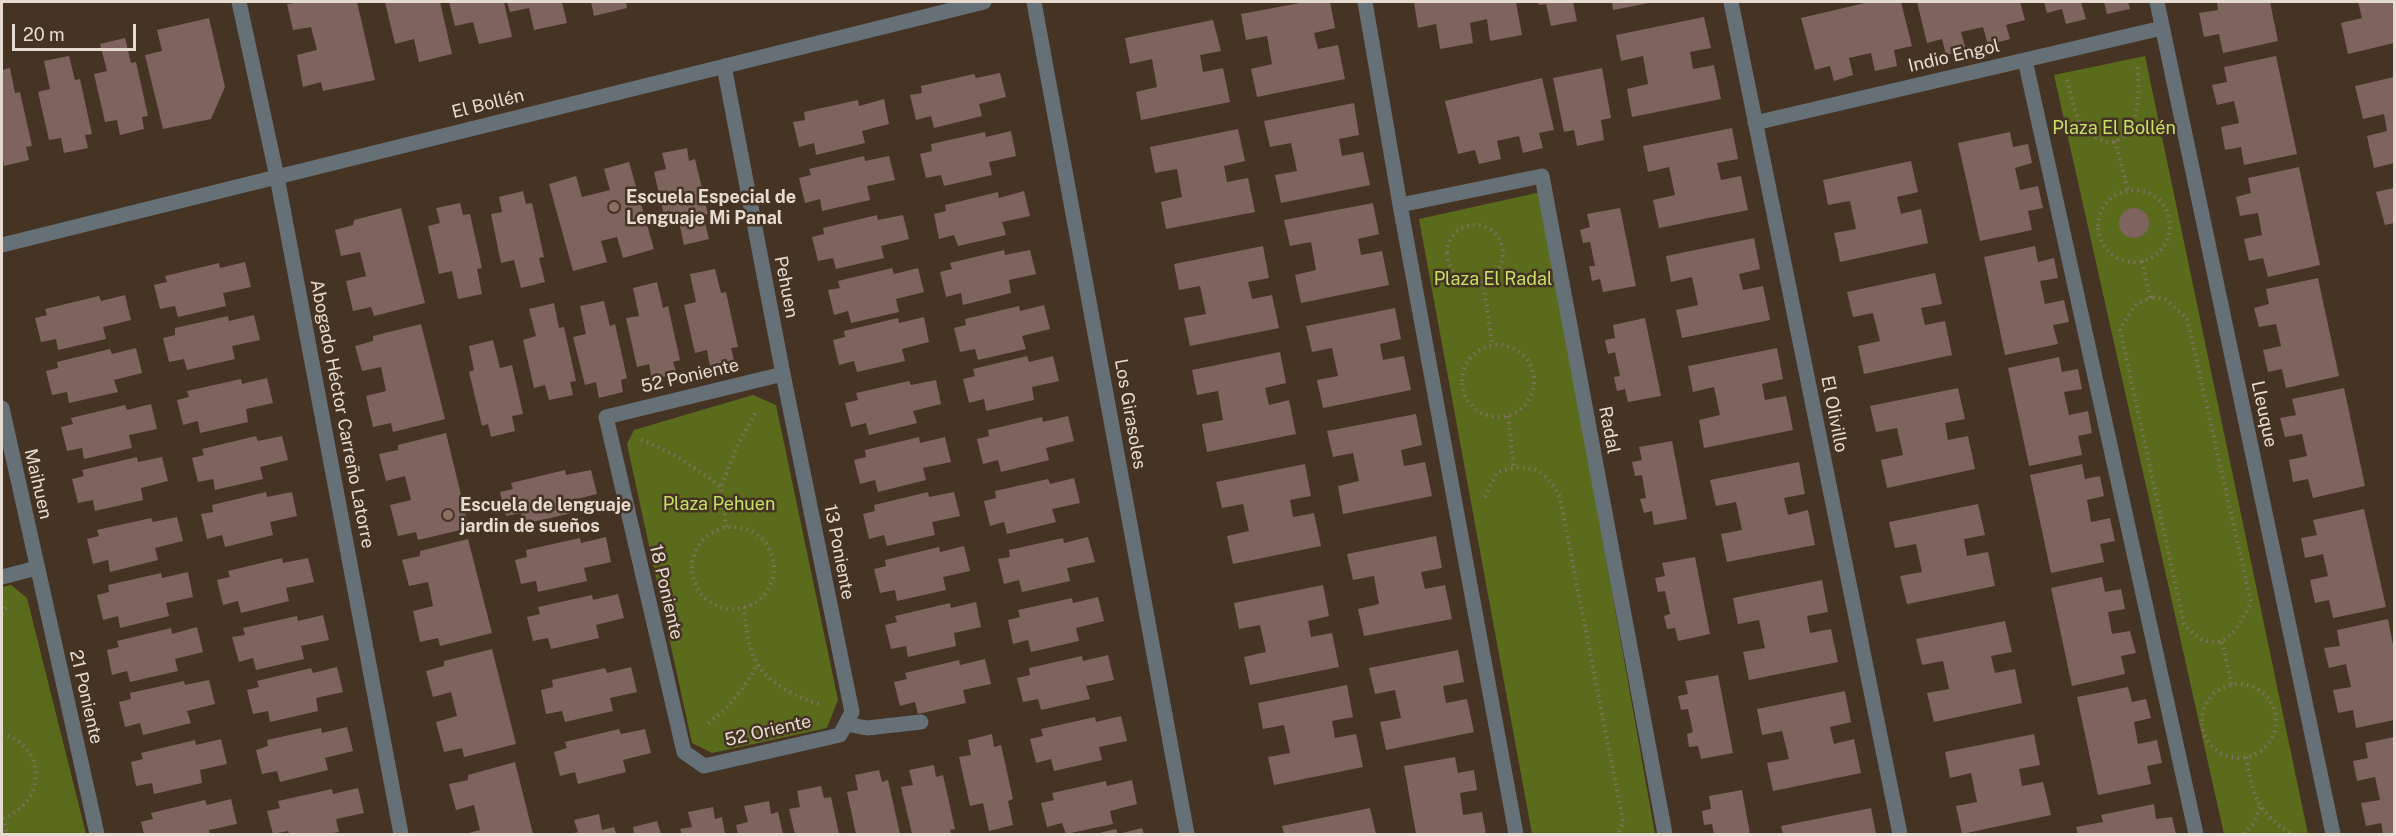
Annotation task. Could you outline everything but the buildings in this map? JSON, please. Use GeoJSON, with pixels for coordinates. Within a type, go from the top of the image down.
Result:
{"type":"FeatureCollection","features":[{"type":"Feature","properties":{"kind":"street","name":"Abogado Héctor Carreño Latorre"},"geometry":{"type":"LineString","coordinates":[[238,2],[278,177],[401,834]]}},
{"type":"Feature","properties":{"kind":"street","name":"El Bollén"},"geometry":{"type":"LineString","coordinates":[[2,245],[984,2]]}},
{"type":"Feature","properties":{"kind":"street","name":"Los Girasoles"},"geometry":{"type":"LineString","coordinates":[[1034,2],[1187,834]]}},
{"type":"Feature","properties":{"kind":"street"},"geometry":{"type":"LineString","coordinates":[[1365,2],[1400,205],[1516,834]]}},
{"type":"Feature","properties":{"kind":"street","name":"El Olivillo"},"geometry":{"type":"LineString","coordinates":[[1731,2],[1900,834]]}},
{"type":"Feature","properties":{"kind":"street","name":"Lleuque"},"geometry":{"type":"LineString","coordinates":[[2157,2],[2333,834]]}},
{"type":"Feature","properties":{"kind":"street","name":"Indio Engol"},"geometry":{"type":"LineString","coordinates":[[1755,123],[2163,28]]}},
{"type":"Feature","properties":{"kind":"street"},"geometry":{"type":"LineString","coordinates":[[2025,60],[2196,834]]}},
{"type":"Feature","properties":{"kind":"street","name":"Pehuen"},"geometry":{"type":"LineString","coordinates":[[724,66],[783,374]]}},
{"type":"Feature","properties":{"kind":"street","name":"Radal"},"geometry":{"type":"LineString","coordinates":[[1400,205],[1542,176],[1665,834]]}},
{"type":"Feature","properties":{"kind":"street","name":"52 Poniente"},"geometry":{"type":"LineString","coordinates":[[606,417],[783,374]]}},
{"type":"Feature","properties":{"kind":"street","name":"13 Poniente"},"geometry":{"type":"LineString","coordinates":[[783,374],[846,724]]}},
{"type":"Feature","properties":{"kind":"street","name":"Maihuen"},"geometry":{"type":"LineString","coordinates":[[2,408],[37,568]]}},
{"type":"Feature","properties":{"kind":"street","name":"18 Poniente"},"geometry":{"type":"LineString","coordinates":[[606,417],[680,738],[684,752],[704,766]]}},
{"type":"Feature","properties":{"kind":"street"},"geometry":{"type":"LineString","coordinates":[[2,577],[37,568]]}},
{"type":"Feature","properties":{"kind":"street","name":"21 Poniente"},"geometry":{"type":"LineString","coordinates":[[37,568],[98,834]]}},
{"type":"Feature","properties":{"kind":"street","name":"52 Oriente"},"geometry":{"type":"LineString","coordinates":[[704,766],[846,724],[867,728],[921,722]]}},
{"type":"Feature","properties":{"kind":"path"},"geometry":{"type":"LineString","coordinates":[[2057,52],[2062,59],[2080,126],[2097,140],[2111,143],[2124,135],[2135,116],[2139,76],[2131,35]]}},
{"type":"Feature","properties":{"kind":"path"},"geometry":{"type":"LineString","coordinates":[[2115,141],[2128,190]]}},
{"type":"Feature","properties":{"kind":"path"},"geometry":{"type":"LineString","coordinates":[[2140,190],[2152,194],[2162,202],[2168,212],[2171,225],[2169,237],[2163,248],[2153,257],[2142,261],[2131,262],[2110,253],[2098,233],[2098,221],[2102,210],[2117,193],[2140,190]]}},
{"type":"Feature","properties":{"kind":"path"},"geometry":{"type":"LineString","coordinates":[[1473,224],[1491,228],[1502,243],[1503,261],[1498,270],[1483,281],[1474,282],[1456,274],[1447,257],[1450,239],[1463,226],[1473,224]]}},
{"type":"Feature","properties":{"kind":"path"},"geometry":{"type":"LineString","coordinates":[[2142,261],[2150,298]]}},
{"type":"Feature","properties":{"kind":"path"},"geometry":{"type":"LineString","coordinates":[[1483,281],[1492,345]]}},
{"type":"Feature","properties":{"kind":"path"},"geometry":{"type":"LineString","coordinates":[[2150,298],[2165,299],[2187,318],[2252,602],[2233,635],[2222,642],[2206,642],[2194,636],[2184,624],[2120,329],[2136,304],[2150,298]]}},
{"type":"Feature","properties":{"kind":"path"},"geometry":{"type":"LineString","coordinates":[[1505,345],[1516,349],[1532,367],[1533,391],[1528,402],[1519,411],[1508,416],[1485,415],[1474,409],[1462,388],[1462,376],[1468,360],[1481,348],[1505,345]]}},
{"type":"Feature","properties":{"kind":"path"},"geometry":{"type":"LineString","coordinates":[[726,527],[721,487],[737,446],[754,415],[783,374]]}},
{"type":"Feature","properties":{"kind":"path"},"geometry":{"type":"LineString","coordinates":[[1508,416],[1514,467],[1540,471],[1552,481],[1560,498],[1623,821],[1619,834]]}},
{"type":"Feature","properties":{"kind":"path"},"geometry":{"type":"LineString","coordinates":[[609,433],[638,439],[660,447],[721,487]]}},
{"type":"Feature","properties":{"kind":"path"},"geometry":{"type":"LineString","coordinates":[[735,526],[759,535],[773,556],[772,582],[765,594],[744,608],[730,609],[716,605],[704,597],[696,585],[692,571],[693,557],[699,544],[709,534],[726,527],[735,526]]}},
{"type":"Feature","properties":{"kind":"path"},"geometry":{"type":"LineString","coordinates":[[744,608],[748,641],[757,665],[781,687],[813,703],[846,724]]}},
{"type":"Feature","properties":{"kind":"path"},"geometry":{"type":"LineString","coordinates":[[2222,642],[2232,685]]}},
{"type":"Feature","properties":{"kind":"path"},"geometry":{"type":"LineString","coordinates":[[680,738],[701,729],[724,712],[744,688],[757,665]]}},
{"type":"Feature","properties":{"kind":"path"},"geometry":{"type":"LineString","coordinates":[[2232,685],[2245,685],[2257,689],[2267,697],[2273,708],[2274,733],[2268,744],[2258,753],[2246,757],[2234,758],[2223,755],[2207,739],[2203,728],[2202,717],[2211,696],[2232,685]]}},
{"type":"Feature","properties":{"kind":"path"},"geometry":{"type":"LineString","coordinates":[[2,734],[10,736],[30,754],[35,766],[36,780],[33,793],[26,805],[2,818],[7,834]]}},
{"type":"Feature","properties":{"kind":"path"},"geometry":{"type":"LineString","coordinates":[[2246,757],[2253,791],[2260,807],[2274,823],[2292,834]]}},
{"type":"Feature","properties":{"kind":"path"},"geometry":{"type":"LineString","coordinates":[[2244,834],[2253,824],[2260,807]]}},
{"type":"Feature","properties":{"kind":"green space","name":"Plaza El Bollén"},"geometry":{"type":"Polygon","coordinates":[[[2145,56],[2308,834],[2224,834],[2054,75],[2145,56]]]}},
{"type":"Feature","properties":{"kind":"green space","name":"Plaza El Radal"},"geometry":{"type":"Polygon","coordinates":[[[1541,192],[1655,834],[1532,834],[1419,219],[1541,192]]]}},
{"type":"Feature","properties":{"kind":"green space","name":"Plaza Pehuen"},"geometry":{"type":"Polygon","coordinates":[[[753,395],[776,405],[838,700],[827,728],[712,753],[692,743],[627,444],[634,430],[753,395]]]}},
{"type":"Feature","properties":{"kind":"green space"},"geometry":{"type":"Polygon","coordinates":[[[11,585],[27,598],[86,834],[2,834],[2,587],[11,585]]]}},
{"type":"Feature","properties":{"kind":"place","name":"Escuela Especial de Lenguaje Mi Panal"},"geometry":{"type":"Point","coordinates":[614,207]}},
{"type":"Feature","properties":{"kind":"place","name":"Escuela de lenguaje jardin de sueños"},"geometry":{"type":"Point","coordinates":[448,515]}}]}
